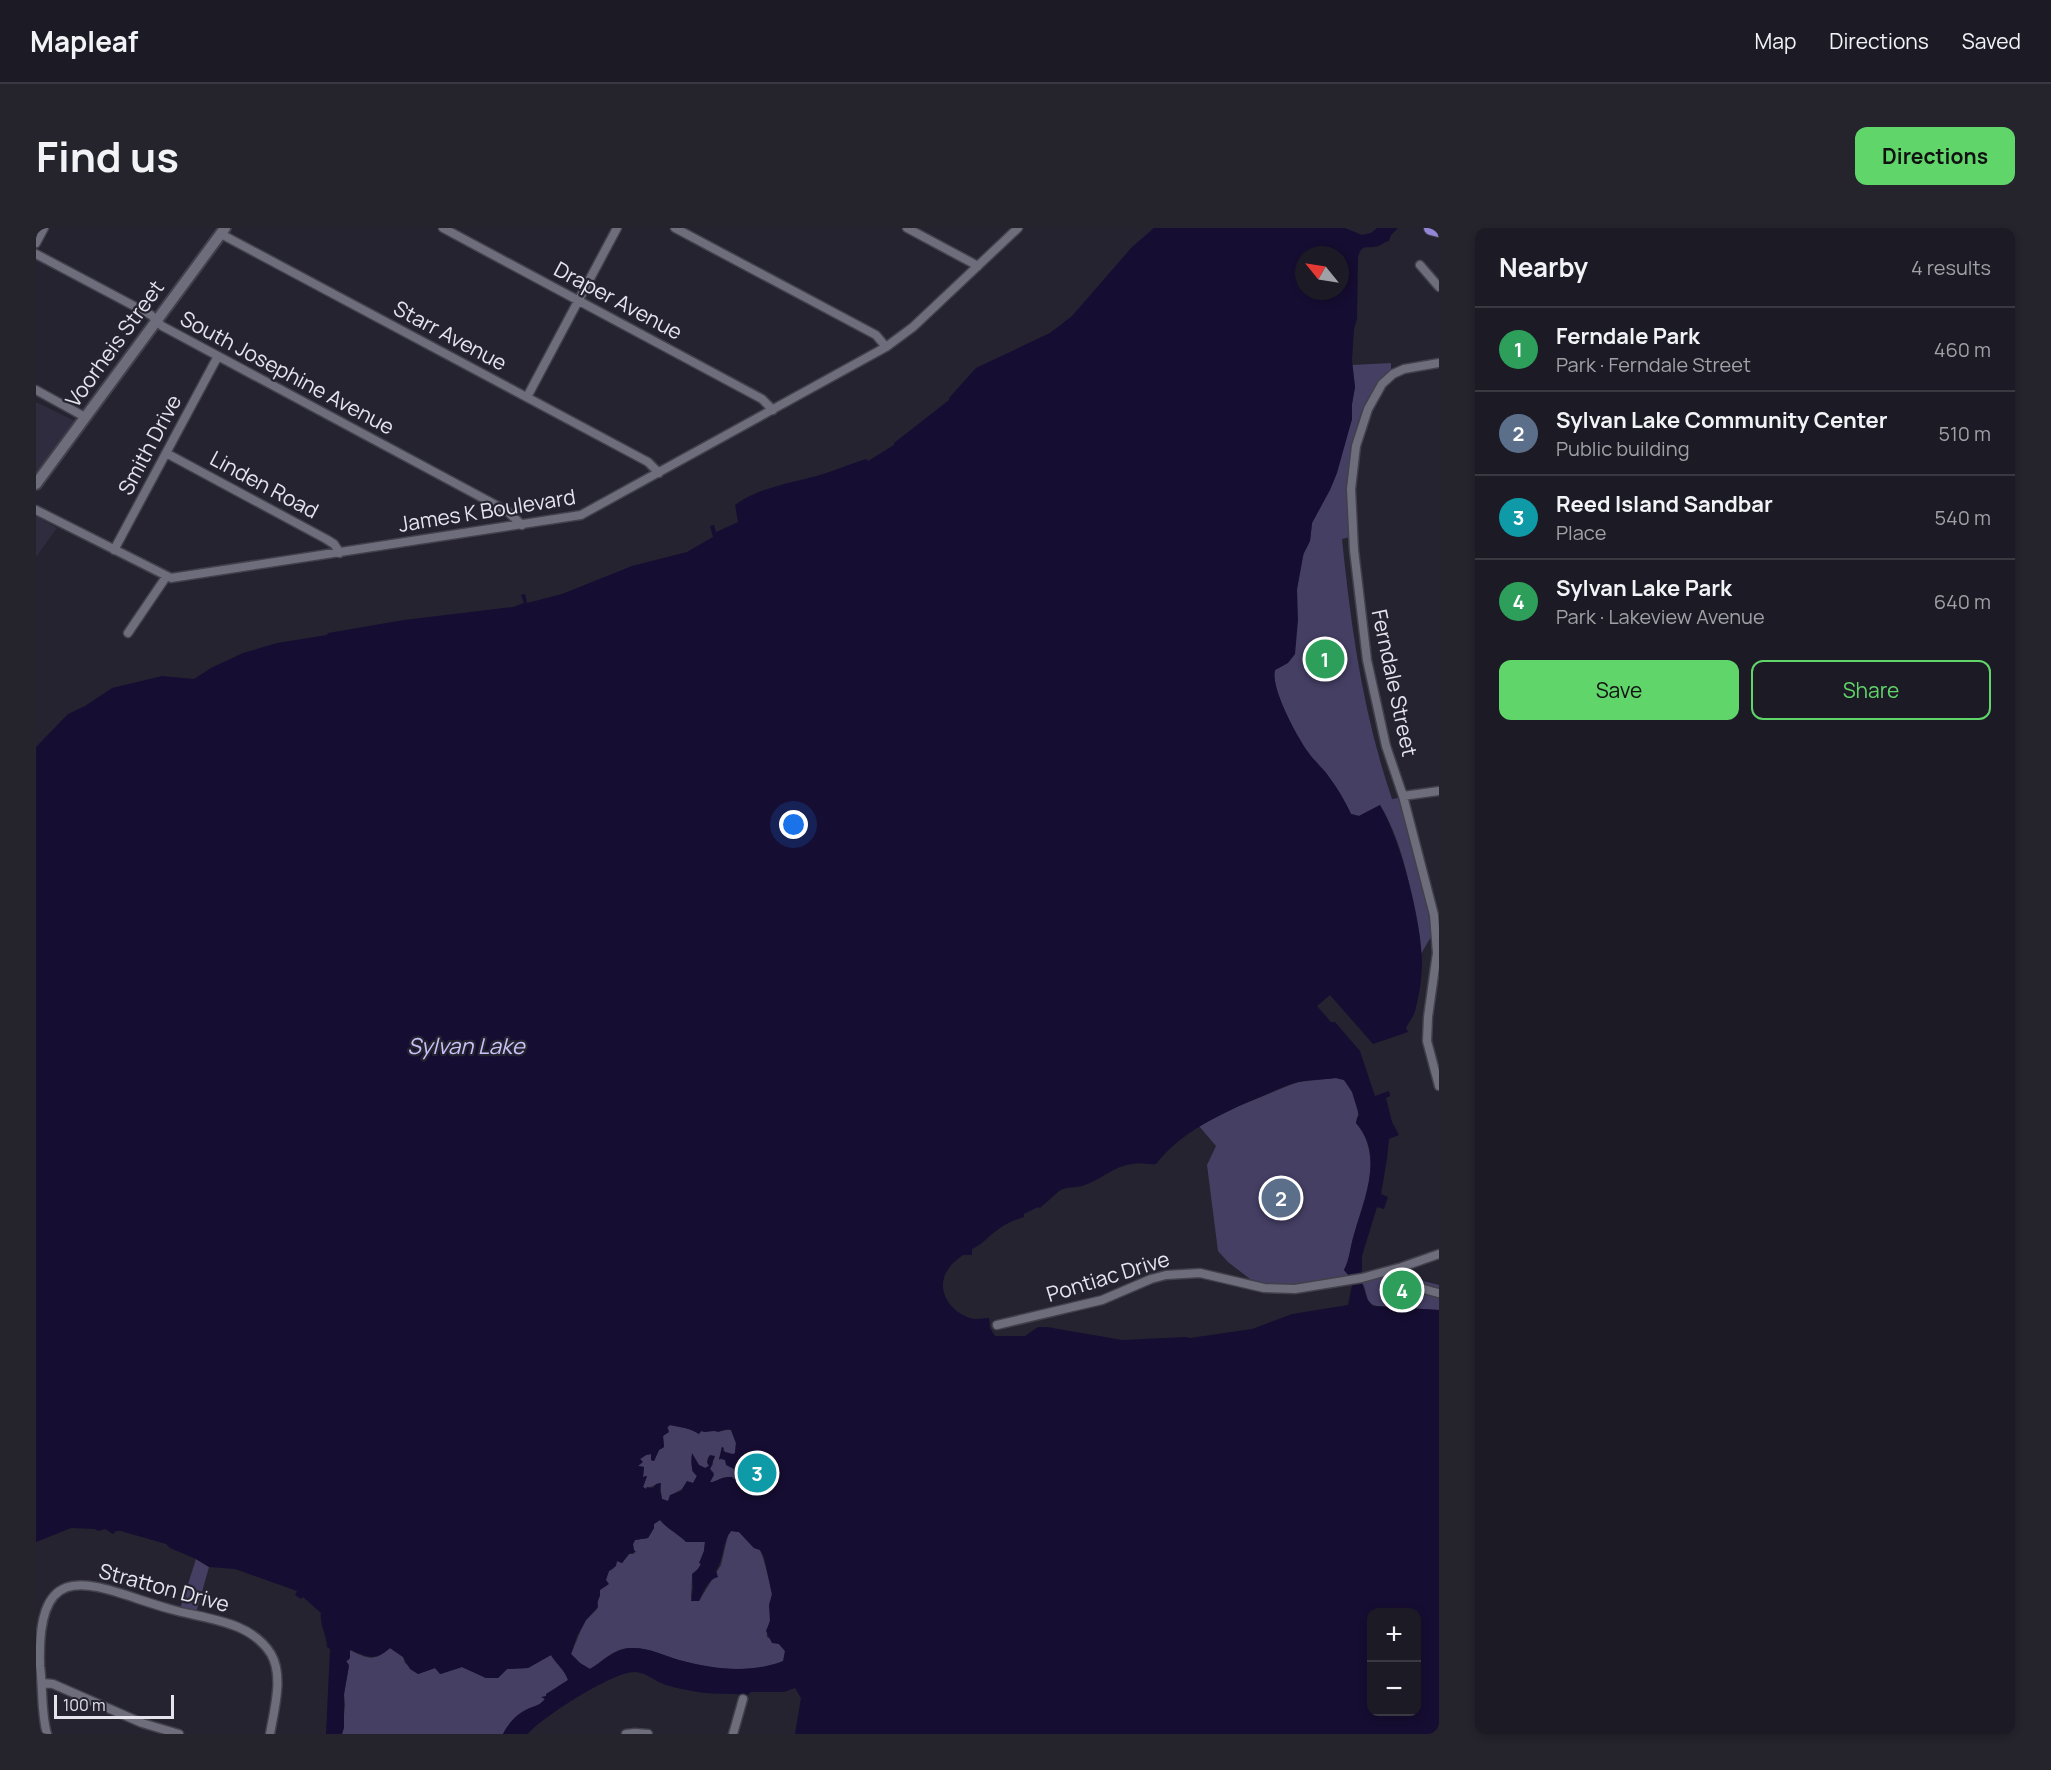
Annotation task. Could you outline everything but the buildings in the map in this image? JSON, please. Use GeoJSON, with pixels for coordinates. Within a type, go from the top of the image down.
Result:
{"type":"FeatureCollection","features":[{"type":"Feature","properties":{"kind":"highway"},"geometry":{"type":"LineString","coordinates":[[1431,228],[1439,230]]}},
{"type":"Feature","properties":{"kind":"street"},"geometry":{"type":"LineString","coordinates":[[36,243],[44,228]]}},
{"type":"Feature","properties":{"kind":"street","name":"Draper Avenue"},"geometry":{"type":"LineString","coordinates":[[443,228],[762,399],[773,410]]}},
{"type":"Feature","properties":{"kind":"street"},"geometry":{"type":"LineString","coordinates":[[527,397],[617,228]]}},
{"type":"Feature","properties":{"kind":"street"},"geometry":{"type":"LineString","coordinates":[[675,228],[876,335],[886,347]]}},
{"type":"Feature","properties":{"kind":"street"},"geometry":{"type":"LineString","coordinates":[[908,228],[978,266]]}},
{"type":"Feature","properties":{"kind":"street","name":"James K Boulevard"},"geometry":{"type":"LineString","coordinates":[[166,577],[173,578],[584,515],[886,347],[913,327],[1018,228]]}},
{"type":"Feature","properties":{"kind":"street","name":"Voorheis Street"},"geometry":{"type":"LineString","coordinates":[[36,484],[223,231]]}},
{"type":"Feature","properties":{"kind":"street","name":"Starr Avenue"},"geometry":{"type":"LineString","coordinates":[[223,231],[648,462],[659,473]]}},
{"type":"Feature","properties":{"kind":"street","name":"South Josephine Avenue"},"geometry":{"type":"LineString","coordinates":[[36,254],[151,315],[162,327],[507,511],[522,525]]}},
{"type":"Feature","properties":{"kind":"street"},"geometry":{"type":"LineString","coordinates":[[1420,265],[1439,287]]}},
{"type":"Feature","properties":{"kind":"street","name":"Smith Drive"},"geometry":{"type":"LineString","coordinates":[[114,550],[218,356]]}},
{"type":"Feature","properties":{"kind":"street","name":"Ferndale Street"},"geometry":{"type":"LineString","coordinates":[[1439,363],[1404,369],[1382,384],[1368,409],[1356,446],[1352,489],[1354,550],[1367,660],[1386,746],[1403,796],[1437,933],[1437,953],[1427,1041],[1439,1086]]}},
{"type":"Feature","properties":{"kind":"street"},"geometry":{"type":"LineString","coordinates":[[36,390],[85,417]]}},
{"type":"Feature","properties":{"kind":"street","name":"Linden Road"},"geometry":{"type":"LineString","coordinates":[[166,453],[326,539],[334,544],[340,553]]}},
{"type":"Feature","properties":{"kind":"street"},"geometry":{"type":"LineString","coordinates":[[36,510],[166,577],[128,633]]}},
{"type":"Feature","properties":{"kind":"street"},"geometry":{"type":"LineString","coordinates":[[1403,796],[1439,791]]}},
{"type":"Feature","properties":{"kind":"street","name":"Pontiac Drive"},"geometry":{"type":"LineString","coordinates":[[997,1325],[1090,1303],[1151,1279],[1176,1274],[1205,1274],[1259,1287],[1278,1290],[1295,1289],[1362,1278],[1439,1254]]}},
{"type":"Feature","properties":{"kind":"street"},"geometry":{"type":"LineString","coordinates":[[1402,1267],[1409,1280],[1418,1288],[1439,1293]]}},
{"type":"Feature","properties":{"kind":"street","name":"Stratton Drive"},"geometry":{"type":"LineString","coordinates":[[47,1734],[38,1624],[40,1610],[53,1592],[69,1585],[95,1586],[188,1615],[228,1623],[247,1630],[270,1651],[276,1663],[277,1686],[270,1734]]}},
{"type":"Feature","properties":{"kind":"street"},"geometry":{"type":"LineString","coordinates":[[43,1683],[53,1684],[142,1723],[179,1734]]}},
{"type":"Feature","properties":{"kind":"street"},"geometry":{"type":"LineString","coordinates":[[733,1734],[743,1699]]}},
{"type":"Feature","properties":{"kind":"street"},"geometry":{"type":"LineString","coordinates":[[626,1734],[635,1732],[648,1734]]}},
{"type":"Feature","properties":{"kind":"shaded area"},"geometry":{"type":"Polygon","coordinates":[[[1391,363],[1391,371],[1376,386],[1357,425],[1350,471],[1350,537],[1342,539],[1354,638],[1373,735],[1392,799],[1398,798],[1418,868],[1431,926],[1432,935],[1421,954],[1408,877],[1389,821],[1380,805],[1359,816],[1351,814],[1327,774],[1310,755],[1298,735],[1280,699],[1275,678],[1275,670],[1284,665],[1297,630],[1297,589],[1304,552],[1310,541],[1312,523],[1333,482],[1352,419],[1355,387],[1352,365],[1391,363]]]}},
{"type":"Feature","properties":{"kind":"shaded area"},"geometry":{"type":"Polygon","coordinates":[[[36,402],[77,422],[36,475],[36,402]]]}},
{"type":"Feature","properties":{"kind":"shaded area"},"geometry":{"type":"Polygon","coordinates":[[[36,516],[57,528],[36,557],[36,516]]]}},
{"type":"Feature","properties":{"kind":"shaded area"},"geometry":{"type":"Polygon","coordinates":[[[1336,1078],[1344,1080],[1354,1094],[1358,1112],[1356,1123],[1369,1149],[1370,1163],[1366,1192],[1344,1270],[1350,1277],[1271,1285],[1250,1279],[1218,1251],[1207,1165],[1216,1146],[1199,1126],[1239,1106],[1298,1082],[1336,1078]]]}},
{"type":"Feature","properties":{"kind":"shaded area"},"geometry":{"type":"Polygon","coordinates":[[[1394,1274],[1439,1285],[1439,1310],[1370,1304],[1361,1282],[1394,1274]]]}},
{"type":"Feature","properties":{"kind":"shaded area"},"geometry":{"type":"Polygon","coordinates":[[[670,1425],[689,1429],[699,1434],[701,1431],[731,1430],[736,1443],[735,1453],[733,1455],[725,1452],[722,1447],[719,1459],[725,1460],[734,1469],[737,1464],[741,1468],[742,1478],[728,1477],[710,1482],[714,1473],[710,1469],[713,1464],[711,1455],[707,1462],[709,1466],[705,1468],[699,1465],[692,1456],[692,1471],[697,1476],[693,1483],[687,1482],[668,1501],[662,1499],[660,1483],[646,1489],[643,1487],[647,1476],[643,1477],[644,1467],[638,1466],[642,1461],[640,1459],[651,1454],[651,1460],[654,1461],[659,1450],[664,1447],[663,1436],[669,1430],[667,1427],[670,1425]]]}},
{"type":"Feature","properties":{"kind":"shaded area"},"geometry":{"type":"Polygon","coordinates":[[[660,1520],[681,1535],[705,1542],[701,1564],[692,1578],[691,1597],[694,1600],[699,1601],[721,1565],[731,1531],[739,1532],[754,1548],[760,1550],[772,1596],[767,1637],[779,1644],[785,1651],[784,1661],[758,1668],[718,1668],[679,1660],[649,1650],[630,1648],[613,1653],[590,1669],[571,1654],[586,1620],[597,1609],[600,1590],[609,1571],[613,1569],[617,1561],[622,1563],[629,1554],[634,1554],[635,1540],[648,1538],[654,1524],[660,1520]]]}},
{"type":"Feature","properties":{"kind":"shaded area"},"geometry":{"type":"Polygon","coordinates":[[[196,1559],[209,1567],[196,1613],[180,1609],[196,1559]]]}},
{"type":"Feature","properties":{"kind":"shaded area"},"geometry":{"type":"Polygon","coordinates":[[[390,1648],[403,1657],[405,1663],[418,1674],[435,1668],[441,1674],[462,1667],[486,1678],[498,1678],[507,1669],[528,1668],[551,1655],[568,1680],[543,1698],[545,1699],[541,1703],[517,1717],[503,1734],[342,1734],[344,1694],[349,1666],[346,1661],[349,1660],[350,1650],[371,1658],[390,1648]]]}},
{"type":"Feature","properties":{"kind":"water","name":"Sylvan Lake"},"geometry":{"type":"Polygon","coordinates":[[[1154,228],[1345,228],[1362,235],[1371,233],[1377,228],[1398,228],[1389,241],[1376,247],[1364,248],[1358,257],[1357,319],[1352,360],[1355,387],[1352,419],[1337,473],[1312,523],[1310,541],[1303,555],[1297,589],[1298,620],[1295,654],[1288,663],[1275,670],[1275,678],[1280,699],[1298,735],[1310,755],[1327,774],[1351,814],[1359,816],[1380,805],[1402,859],[1418,924],[1422,961],[1421,978],[1415,1010],[1406,1028],[1408,1032],[1373,1044],[1330,995],[1317,1006],[1331,1022],[1335,1022],[1360,1051],[1375,1096],[1389,1091],[1390,1096],[1386,1098],[1392,1122],[1399,1135],[1389,1139],[1381,1194],[1388,1197],[1384,1209],[1377,1207],[1362,1256],[1360,1276],[1367,1299],[1373,1306],[1439,1310],[1439,1734],[795,1734],[801,1698],[795,1688],[784,1692],[751,1692],[748,1695],[706,1693],[668,1686],[635,1672],[611,1679],[579,1696],[528,1734],[503,1734],[511,1721],[519,1714],[539,1704],[545,1699],[541,1697],[546,1696],[568,1680],[551,1655],[528,1668],[507,1669],[498,1678],[486,1678],[462,1667],[440,1674],[435,1668],[418,1674],[410,1669],[403,1657],[390,1648],[375,1657],[350,1650],[350,1658],[346,1661],[349,1665],[344,1694],[344,1728],[342,1734],[326,1734],[330,1649],[327,1647],[321,1613],[303,1597],[301,1599],[295,1595],[297,1591],[235,1569],[209,1567],[166,1544],[121,1531],[113,1534],[105,1529],[98,1531],[71,1528],[36,1542],[36,747],[68,714],[112,688],[162,676],[194,679],[243,653],[277,643],[404,620],[513,607],[524,603],[521,595],[525,594],[527,603],[562,594],[632,566],[687,552],[713,537],[710,526],[714,525],[716,532],[738,522],[735,505],[746,498],[770,488],[820,475],[866,459],[868,461],[894,445],[949,400],[976,368],[1050,333],[1072,316],[1132,247],[1154,228]],[[1336,1078],[1294,1083],[1231,1110],[1190,1133],[1166,1152],[1156,1164],[1126,1165],[1085,1185],[1061,1190],[1040,1208],[1024,1214],[1024,1217],[996,1231],[972,1249],[972,1255],[963,1255],[953,1263],[943,1283],[946,1298],[962,1315],[972,1319],[989,1318],[990,1328],[995,1336],[1025,1336],[1038,1327],[1047,1327],[1122,1340],[1190,1338],[1252,1329],[1292,1314],[1348,1305],[1352,1285],[1350,1277],[1344,1270],[1367,1192],[1371,1163],[1365,1136],[1356,1123],[1359,1115],[1352,1092],[1344,1080],[1336,1078]],[[670,1425],[667,1428],[669,1432],[663,1436],[664,1447],[659,1450],[654,1461],[651,1460],[651,1454],[640,1459],[643,1462],[638,1466],[644,1467],[643,1477],[647,1476],[643,1487],[653,1488],[656,1484],[661,1483],[662,1499],[668,1501],[670,1495],[681,1491],[687,1481],[693,1483],[697,1476],[692,1468],[692,1453],[699,1465],[705,1468],[709,1466],[707,1462],[710,1455],[715,1456],[710,1469],[714,1475],[710,1482],[728,1477],[742,1478],[741,1468],[737,1464],[734,1469],[726,1465],[725,1460],[721,1458],[719,1460],[722,1447],[725,1452],[735,1453],[736,1443],[731,1430],[701,1431],[699,1434],[689,1429],[670,1425]],[[660,1520],[654,1524],[648,1538],[635,1540],[633,1544],[636,1552],[629,1554],[622,1563],[617,1561],[616,1566],[609,1571],[606,1580],[609,1584],[600,1590],[598,1607],[586,1620],[571,1654],[590,1669],[613,1653],[630,1648],[649,1650],[679,1660],[718,1668],[758,1668],[783,1661],[785,1651],[779,1644],[772,1643],[766,1631],[770,1621],[769,1605],[772,1594],[764,1557],[760,1550],[754,1548],[739,1532],[731,1531],[716,1571],[718,1577],[709,1583],[699,1601],[691,1601],[692,1574],[701,1564],[699,1563],[705,1542],[686,1542],[660,1520]]]}},
{"type":"Feature","properties":{"kind":"place","name":"Ferndale Park"},"geometry":{"type":"Point","coordinates":[1325,659]}},
{"type":"Feature","properties":{"kind":"place","name":"Sylvan Lake Community Center"},"geometry":{"type":"Point","coordinates":[1281,1198]}},
{"type":"Feature","properties":{"kind":"place","name":"Sylvan Lake Park"},"geometry":{"type":"Point","coordinates":[1402,1290]}},
{"type":"Feature","properties":{"kind":"place","name":"Reed Island Sandbar"},"geometry":{"type":"Point","coordinates":[757,1473]}}]}
